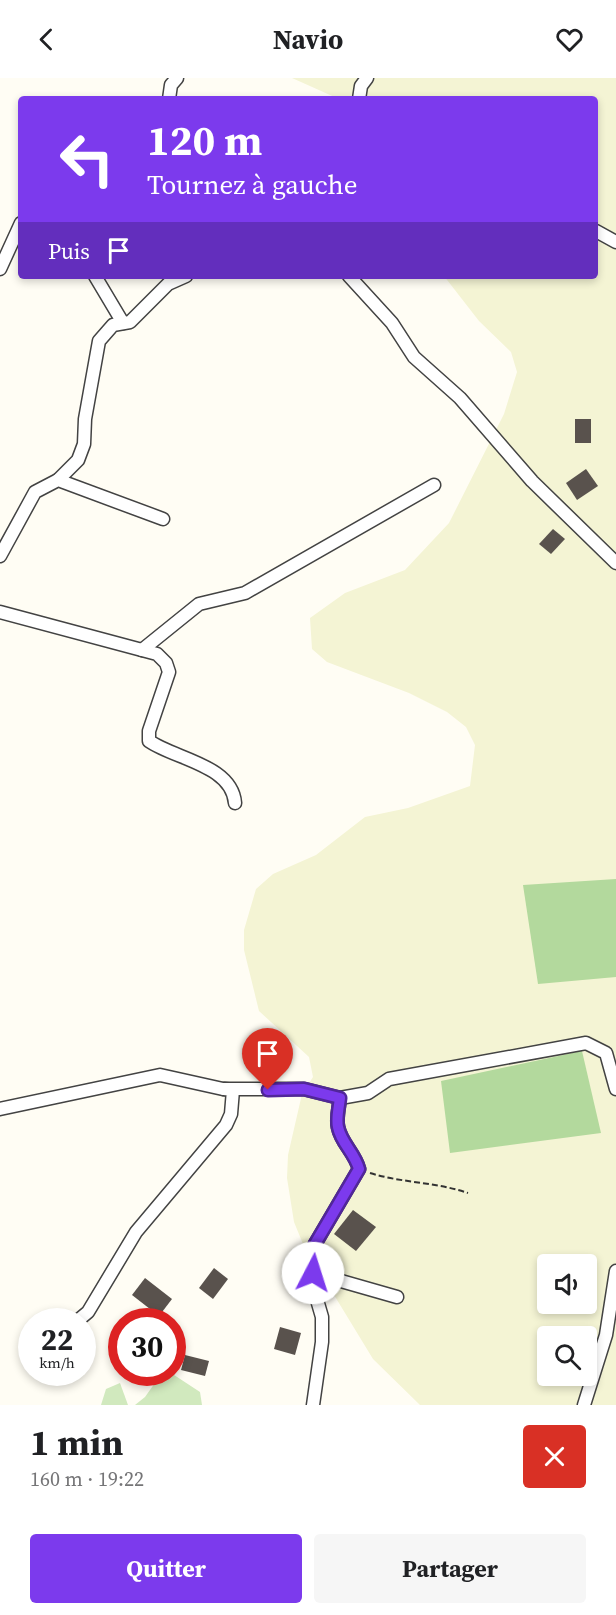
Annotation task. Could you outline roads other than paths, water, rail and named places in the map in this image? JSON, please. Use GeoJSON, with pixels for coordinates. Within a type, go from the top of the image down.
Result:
{"type":"FeatureCollection","features":[{"type":"Feature","properties":{"kind":"street"},"geometry":{"type":"LineString","coordinates":[[169,96],[171,85],[177,78]]}},
{"type":"Feature","properties":{"kind":"street"},"geometry":{"type":"LineString","coordinates":[[359,96],[361,86],[367,78]]}},
{"type":"Feature","properties":{"kind":"street"},"geometry":{"type":"LineString","coordinates":[[0,269],[18,230]]}},
{"type":"Feature","properties":{"kind":"street"},"geometry":{"type":"LineString","coordinates":[[598,232],[616,242]]}},
{"type":"Feature","properties":{"kind":"street"},"geometry":{"type":"LineString","coordinates":[[97,279],[123,323]]}},
{"type":"Feature","properties":{"kind":"street"},"geometry":{"type":"LineString","coordinates":[[0,556],[34,492],[58,480],[78,460],[84,444],[85,420],[99,341],[113,325],[130,322],[168,284],[179,279]]}},
{"type":"Feature","properties":{"kind":"street"},"geometry":{"type":"LineString","coordinates":[[352,279],[392,323],[414,357],[460,398],[532,481],[616,563]]}},
{"type":"Feature","properties":{"kind":"street"},"geometry":{"type":"LineString","coordinates":[[58,480],[163,519]]}},
{"type":"Feature","properties":{"kind":"street"},"geometry":{"type":"LineString","coordinates":[[142,650],[199,604],[245,593],[434,484]]}},
{"type":"Feature","properties":{"kind":"street"},"geometry":{"type":"LineString","coordinates":[[0,612],[157,654],[166,663],[169,672],[149,731],[149,741],[214,772],[226,781],[235,794],[235,803]]}},
{"type":"Feature","properties":{"kind":"street"},"geometry":{"type":"LineString","coordinates":[[223,1089],[304,1089],[340,1098],[368,1094],[389,1079],[586,1043],[611,1052],[616,1089]]}},
{"type":"Feature","properties":{"kind":"street"},"geometry":{"type":"LineString","coordinates":[[0,1109],[160,1075],[233,1090],[231,1114],[225,1125],[136,1232],[90,1308]]}},
{"type":"Feature","properties":{"kind":"street"},"geometry":{"type":"LineString","coordinates":[[313,1405],[322,1342],[322,1317],[315,1293],[313,1273],[315,1244],[359,1169],[356,1157],[341,1137],[337,1125],[340,1098]]}},
{"type":"Feature","properties":{"kind":"street"},"geometry":{"type":"LineString","coordinates":[[584,1405],[606,1335],[616,1271]]}},
{"type":"Feature","properties":{"kind":"street"},"geometry":{"type":"LineString","coordinates":[[313,1273],[397,1297]]}}]}
